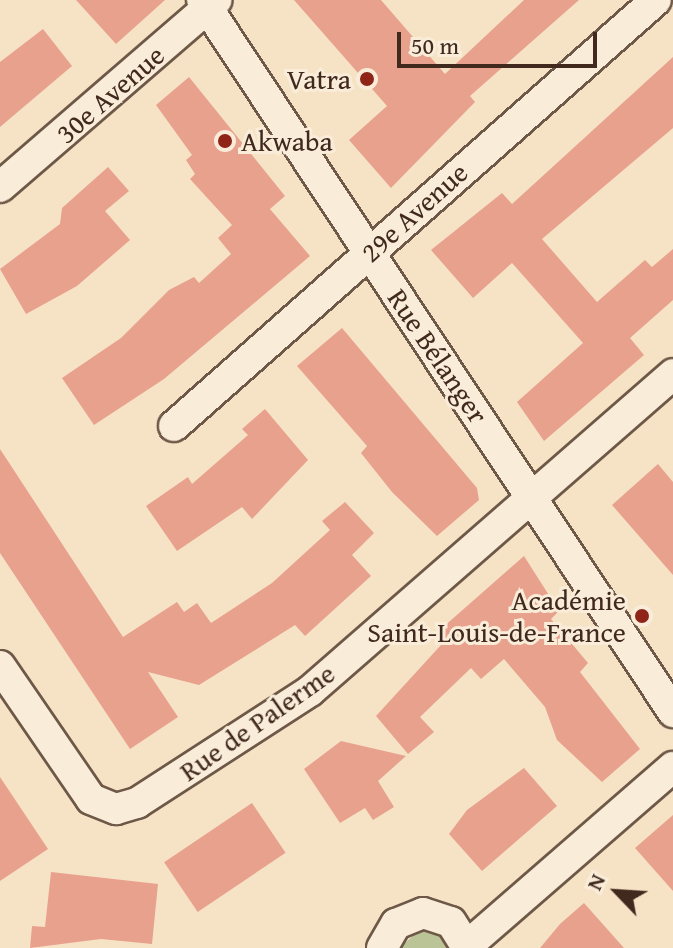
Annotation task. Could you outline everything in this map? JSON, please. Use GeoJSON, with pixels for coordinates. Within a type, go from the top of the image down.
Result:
{"type":"FeatureCollection","features":[{"type":"Feature","properties":{"kind":"street","name":"29e Avenue"},"geometry":{"type":"LineString","coordinates":[[174,426],[656,0]]}},
{"type":"Feature","properties":{"kind":"street","name":"Rue Bélanger"},"geometry":{"type":"LineString","coordinates":[[209,3],[369,253],[673,712]]}},
{"type":"Feature","properties":{"kind":"street","name":"30e Avenue"},"geometry":{"type":"LineString","coordinates":[[1,187],[209,3]]}},
{"type":"Feature","properties":{"kind":"street","name":"Rue de Palerme"},"geometry":{"type":"LineString","coordinates":[[0,666],[84,792],[107,808],[127,806],[310,691],[534,499],[673,374]]}},
{"type":"Feature","properties":{"kind":"street"},"geometry":{"type":"LineString","coordinates":[[382,948],[396,924],[423,913],[451,922],[467,947],[673,767]]}},
{"type":"Feature","properties":{"kind":"green space"},"geometry":{"type":"Polygon","coordinates":[[[422,928],[441,932],[453,948],[399,948],[422,928]]]}},
{"type":"Feature","properties":{"kind":"building"},"geometry":{"type":"Polygon","coordinates":[[[76,0],[165,0],[116,44],[76,0]]]}},
{"type":"Feature","properties":{"kind":"building"},"geometry":{"type":"Polygon","coordinates":[[[294,0],[381,0],[445,74],[524,0],[579,0],[470,96],[475,102],[391,188],[349,140],[387,106],[294,0]]]}},
{"type":"Feature","properties":{"kind":"building"},"geometry":{"type":"Polygon","coordinates":[[[43,29],[72,66],[0,127],[0,62],[43,29]]]}},
{"type":"Feature","properties":{"kind":"building"},"geometry":{"type":"Polygon","coordinates":[[[673,57],[673,128],[542,239],[597,302],[645,260],[652,267],[673,249],[673,300],[630,338],[644,355],[544,441],[517,402],[583,343],[512,263],[473,298],[431,250],[502,193],[512,204],[673,57]]]}},
{"type":"Feature","properties":{"kind":"building"},"geometry":{"type":"Polygon","coordinates":[[[189,77],[285,196],[270,209],[310,256],[164,379],[94,425],[62,378],[121,338],[169,290],[194,277],[199,283],[231,254],[218,238],[232,225],[190,179],[195,174],[186,160],[192,155],[156,105],[189,77]]]}},
{"type":"Feature","properties":{"kind":"building"},"geometry":{"type":"Polygon","coordinates":[[[108,167],[129,191],[105,211],[130,240],[77,286],[26,314],[0,269],[60,224],[62,208],[108,167]]]}},
{"type":"Feature","properties":{"kind":"building"},"geometry":{"type":"Polygon","coordinates":[[[342,328],[477,488],[479,500],[437,536],[392,492],[361,453],[367,446],[297,366],[342,328]]]}},
{"type":"Feature","properties":{"kind":"building"},"geometry":{"type":"Polygon","coordinates":[[[265,409],[308,460],[252,519],[242,507],[177,551],[146,506],[188,477],[192,484],[248,435],[242,429],[265,409]]]}},
{"type":"Feature","properties":{"kind":"building"},"geometry":{"type":"Polygon","coordinates":[[[0,449],[123,637],[177,602],[184,612],[197,603],[211,623],[272,583],[330,530],[322,521],[345,502],[374,533],[352,555],[371,576],[305,636],[295,625],[199,685],[148,672],[178,717],[130,749],[0,553],[0,449]]]}},
{"type":"Feature","properties":{"kind":"building"},"geometry":{"type":"Polygon","coordinates":[[[658,464],[673,482],[673,575],[612,505],[658,464]]]}},
{"type":"Feature","properties":{"kind":"building"},"geometry":{"type":"Polygon","coordinates":[[[524,556],[559,611],[551,619],[588,663],[580,672],[640,749],[602,782],[557,740],[545,707],[504,659],[481,679],[471,668],[420,717],[434,732],[408,754],[376,716],[441,645],[433,636],[524,556]]]}},
{"type":"Feature","properties":{"kind":"building"},"geometry":{"type":"Polygon","coordinates":[[[341,741],[406,756],[378,781],[394,807],[373,820],[365,808],[340,823],[304,769],[341,741]]]}},
{"type":"Feature","properties":{"kind":"building"},"geometry":{"type":"Polygon","coordinates":[[[524,768],[557,806],[482,871],[449,834],[467,810],[524,768]]]}},
{"type":"Feature","properties":{"kind":"building"},"geometry":{"type":"Polygon","coordinates":[[[0,777],[48,849],[0,881],[0,777]]]}},
{"type":"Feature","properties":{"kind":"building"},"geometry":{"type":"Polygon","coordinates":[[[252,803],[286,853],[198,912],[164,862],[252,803]]]}},
{"type":"Feature","properties":{"kind":"building"},"geometry":{"type":"Polygon","coordinates":[[[673,815],[673,891],[635,848],[673,815]]]}},
{"type":"Feature","properties":{"kind":"building"},"geometry":{"type":"Polygon","coordinates":[[[51,872],[158,884],[152,944],[101,939],[30,948],[32,926],[45,927],[51,872]]]}},
{"type":"Feature","properties":{"kind":"building"},"geometry":{"type":"Polygon","coordinates":[[[584,903],[624,948],[540,948],[560,924],[584,903]]]}},
{"type":"Feature","properties":{"kind":"place","name":"Vatra"},"geometry":{"type":"Point","coordinates":[367,79]}},
{"type":"Feature","properties":{"kind":"place","name":"Akwaba"},"geometry":{"type":"Point","coordinates":[225,141]}},
{"type":"Feature","properties":{"kind":"place","name":"Académie Saint-Louis-de-France"},"geometry":{"type":"Point","coordinates":[642,616]}}]}
